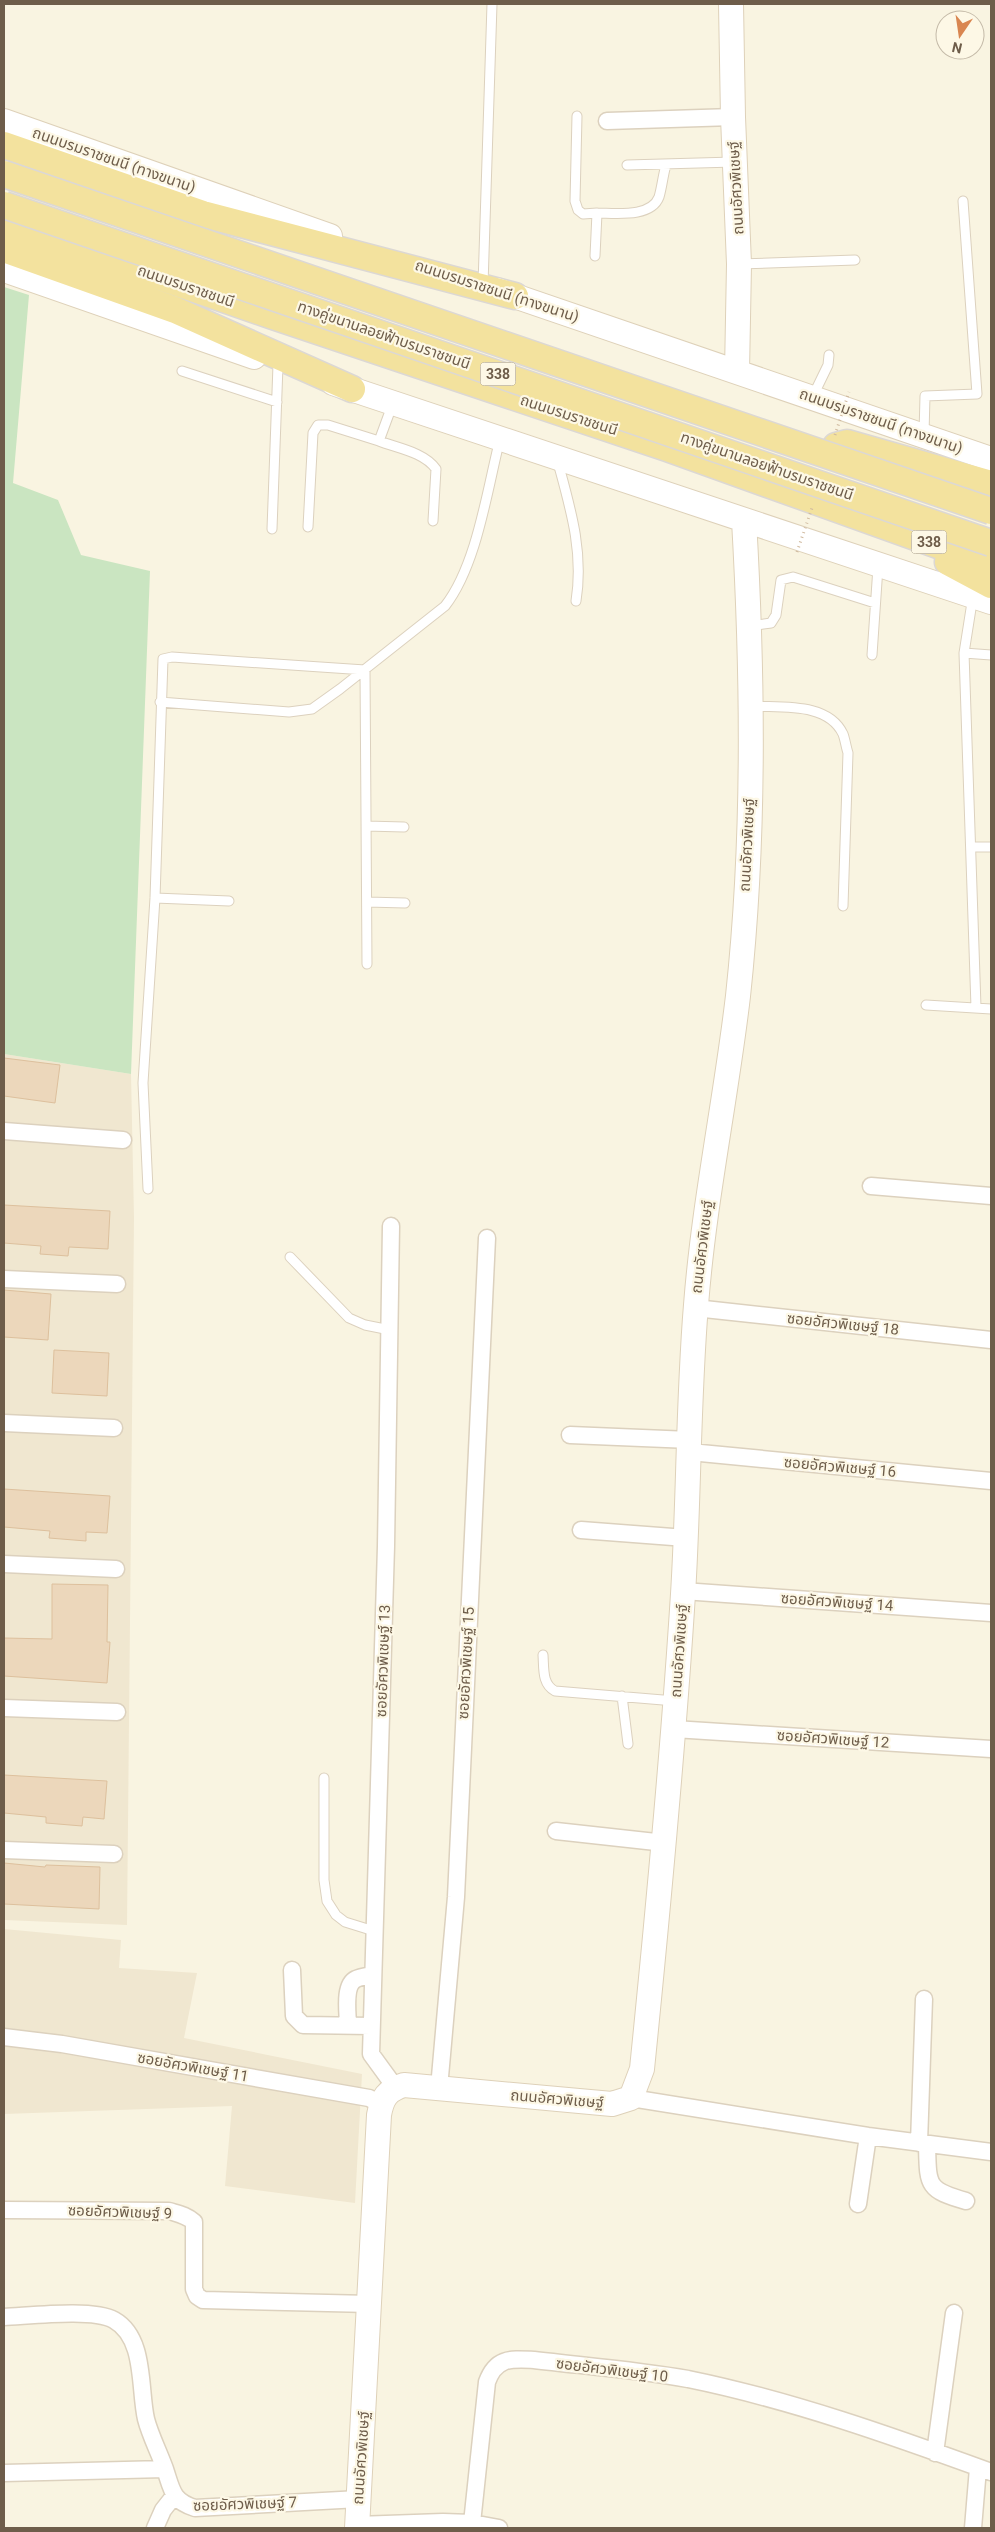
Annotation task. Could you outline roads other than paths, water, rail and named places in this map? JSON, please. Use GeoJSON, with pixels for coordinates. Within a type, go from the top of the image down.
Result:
{"type":"FeatureCollection","features":[{"type":"Feature","properties":{"kind":"main road"},"geometry":{"type":"LineString","coordinates":[[4,145],[203,214],[515,296]]}},
{"type":"Feature","properties":{"kind":"main road"},"geometry":{"type":"LineString","coordinates":[[4,163],[991,500]]}},
{"type":"Feature","properties":{"kind":"main road","name":"ทางคู่ขนานลอยฟ้าบรมราชชนนี"},"geometry":{"type":"LineString","coordinates":[[4,174],[991,511]]}},
{"type":"Feature","properties":{"kind":"main road","name":"ทางคู่ขนานลอยฟ้าบรมราชชนนี"},"geometry":{"type":"LineString","coordinates":[[4,205],[991,543]]}},
{"type":"Feature","properties":{"kind":"main road","name":"ถนนบรมราชชนนี"},"geometry":{"type":"LineString","coordinates":[[4,223],[273,316],[667,448],[991,564]]}},
{"type":"Feature","properties":{"kind":"main road"},"geometry":{"type":"LineString","coordinates":[[4,249],[175,310],[352,389]]}},
{"type":"Feature","properties":{"kind":"main road"},"geometry":{"type":"LineString","coordinates":[[836,446],[847,443],[991,484]]}},
{"type":"Feature","properties":{"kind":"main road"},"geometry":{"type":"LineString","coordinates":[[866,520],[985,594]]}},
{"type":"Feature","properties":{"kind":"street","name":"ถนนอัศวพิเชษฐ์"},"geometry":{"type":"LineString","coordinates":[[732,4],[734,162],[739,264],[737,372]]}},
{"type":"Feature","properties":{"kind":"street"},"geometry":{"type":"LineString","coordinates":[[607,121],[733,117]]}},
{"type":"Feature","properties":{"kind":"street","name":"ถนนบรมราชชนนี (ทางขนาน)"},"geometry":{"type":"LineString","coordinates":[[4,121],[320,233],[483,285],[991,460]]}},
{"type":"Feature","properties":{"kind":"street","name":"338"},"geometry":{"type":"LineString","coordinates":[[4,270],[278,365],[744,520],[878,564],[985,594]]}},
{"type":"Feature","properties":{"kind":"street","name":"ถนนอัศวพิเชษฐ์"},"geometry":{"type":"LineString","coordinates":[[357,2527],[370,2304],[388,2096],[404,2085],[612,2104],[630,2098],[642,2069],[665,1844],[674,1729],[686,1538],[696,1308],[710,1178],[738,995],[746,881],[752,706],[744,520]]}},
{"type":"Feature","properties":{"kind":"street"},"geometry":{"type":"LineString","coordinates":[[4,1132],[122,1140]]}},
{"type":"Feature","properties":{"kind":"street"},"geometry":{"type":"LineString","coordinates":[[871,1186],[991,1196]]}},
{"type":"Feature","properties":{"kind":"street","name":"ซอยอัศวพิเชษฐ์ 13"},"geometry":{"type":"LineString","coordinates":[[388,2096],[371,2054],[386,1556],[391,1226]]}},
{"type":"Feature","properties":{"kind":"street","name":"ซอยอัศวพิเชษฐ์ 15"},"geometry":{"type":"LineString","coordinates":[[439,2088],[456,1897],[487,1238]]}},
{"type":"Feature","properties":{"kind":"street"},"geometry":{"type":"LineString","coordinates":[[4,1279],[117,1284]]}},
{"type":"Feature","properties":{"kind":"street","name":"ซอยอัศวพิเชษฐ์ 18"},"geometry":{"type":"LineString","coordinates":[[696,1308],[991,1340]]}},
{"type":"Feature","properties":{"kind":"street"},"geometry":{"type":"LineString","coordinates":[[4,1423],[114,1428]]}},
{"type":"Feature","properties":{"kind":"street","name":"ซอยอัศวพิเชษฐ์ 16"},"geometry":{"type":"LineString","coordinates":[[570,1435],[690,1446],[991,1481]]}},
{"type":"Feature","properties":{"kind":"street"},"geometry":{"type":"LineString","coordinates":[[582,1530],[686,1538]]}},
{"type":"Feature","properties":{"kind":"street"},"geometry":{"type":"LineString","coordinates":[[4,1564],[116,1569]]}},
{"type":"Feature","properties":{"kind":"street","name":"ซอยอัศวพิเชษฐ์ 14"},"geometry":{"type":"LineString","coordinates":[[683,1591],[991,1613]]}},
{"type":"Feature","properties":{"kind":"street"},"geometry":{"type":"LineString","coordinates":[[4,1708],[117,1712]]}},
{"type":"Feature","properties":{"kind":"street","name":"ซอยอัศวพิเชษฐ์ 12"},"geometry":{"type":"LineString","coordinates":[[674,1729],[991,1749]]}},
{"type":"Feature","properties":{"kind":"street"},"geometry":{"type":"LineString","coordinates":[[556,1831],[665,1844]]}},
{"type":"Feature","properties":{"kind":"street"},"geometry":{"type":"LineString","coordinates":[[4,1850],[114,1854]]}},
{"type":"Feature","properties":{"kind":"street"},"geometry":{"type":"LineString","coordinates":[[292,1970],[294,2016],[298,2021],[304,2025],[372,2026]]}},
{"type":"Feature","properties":{"kind":"street"},"geometry":{"type":"LineString","coordinates":[[348,2026],[348,1992],[351,1983],[356,1979],[372,1975]]}},
{"type":"Feature","properties":{"kind":"street"},"geometry":{"type":"LineString","coordinates":[[924,1999],[923,2143],[929,2179],[933,2188],[942,2194],[966,2201]]}},
{"type":"Feature","properties":{"kind":"street","name":"ซอยอัศวพิเชษฐ์ 11"},"geometry":{"type":"LineString","coordinates":[[4,2037],[62,2044],[359,2096],[388,2096]]}},
{"type":"Feature","properties":{"kind":"street"},"geometry":{"type":"LineString","coordinates":[[630,2098],[868,2136],[991,2152]]}},
{"type":"Feature","properties":{"kind":"street"},"geometry":{"type":"LineString","coordinates":[[858,2204],[868,2136]]}},
{"type":"Feature","properties":{"kind":"street","name":"ซอยอัศวพิเชษฐ์ 9"},"geometry":{"type":"LineString","coordinates":[[4,2210],[169,2211],[178,2213],[187,2216],[194,2222],[194,2290],[197,2296],[203,2300],[370,2304]]}},
{"type":"Feature","properties":{"kind":"street"},"geometry":{"type":"LineString","coordinates":[[935,2453],[954,2313]]}},
{"type":"Feature","properties":{"kind":"street","name":"ซอยอัศวพิเชษฐ์ 7"},"geometry":{"type":"LineString","coordinates":[[4,2317],[84,2314],[114,2320],[125,2329],[133,2342],[147,2421],[174,2496],[182,2504],[195,2508],[359,2499]]}},
{"type":"Feature","properties":{"kind":"street","name":"ซอยอัศวพิเชษฐ์ 10"},"geometry":{"type":"LineString","coordinates":[[472,2526],[487,2382],[491,2372],[498,2364],[510,2359],[534,2360],[687,2379],[771,2399],[860,2426],[985,2470]]}},
{"type":"Feature","properties":{"kind":"street"},"geometry":{"type":"LineString","coordinates":[[4,2473],[165,2469]]}},
{"type":"Feature","properties":{"kind":"street"},"geometry":{"type":"LineString","coordinates":[[973,2528],[985,2470]]}},
{"type":"Feature","properties":{"kind":"street"},"geometry":{"type":"LineString","coordinates":[[155,2528],[163,2510],[174,2496]]}},
{"type":"Feature","properties":{"kind":"street"},"geometry":{"type":"LineString","coordinates":[[357,2527],[443,2522],[499,2528]]}},
{"type":"Feature","properties":{"kind":"lane"},"geometry":{"type":"LineString","coordinates":[[483,285],[492,4]]}},
{"type":"Feature","properties":{"kind":"lane"},"geometry":{"type":"LineString","coordinates":[[577,116],[575,201],[578,210],[583,214],[631,213],[647,209],[658,199],[666,165]]}},
{"type":"Feature","properties":{"kind":"lane"},"geometry":{"type":"LineString","coordinates":[[627,165],[734,162]]}},
{"type":"Feature","properties":{"kind":"lane"},"geometry":{"type":"LineString","coordinates":[[924,436],[926,396],[977,394],[963,201]]}},
{"type":"Feature","properties":{"kind":"lane"},"geometry":{"type":"LineString","coordinates":[[596,213],[596,256]]}},
{"type":"Feature","properties":{"kind":"lane"},"geometry":{"type":"LineString","coordinates":[[739,264],[855,260]]}},
{"type":"Feature","properties":{"kind":"lane"},"geometry":{"type":"LineString","coordinates":[[812,398],[828,365],[829,355]]}},
{"type":"Feature","properties":{"kind":"lane"},"geometry":{"type":"LineString","coordinates":[[272,529],[278,365]]}},
{"type":"Feature","properties":{"kind":"lane"},"geometry":{"type":"LineString","coordinates":[[182,371],[277,402]]}},
{"type":"Feature","properties":{"kind":"lane"},"geometry":{"type":"LineString","coordinates":[[379,441],[393,402]]}},
{"type":"Feature","properties":{"kind":"lane"},"geometry":{"type":"LineString","coordinates":[[308,527],[313,433],[318,425],[328,425],[379,441],[431,462],[436,469],[433,521]]}},
{"type":"Feature","properties":{"kind":"lane"},"geometry":{"type":"LineString","coordinates":[[160,702],[289,712],[312,709],[365,670],[445,606],[458,590],[467,568],[500,438]]}},
{"type":"Feature","properties":{"kind":"lane"},"geometry":{"type":"LineString","coordinates":[[556,457],[574,519],[579,554],[576,601]]}},
{"type":"Feature","properties":{"kind":"lane"},"geometry":{"type":"LineString","coordinates":[[872,654],[878,564]]}},
{"type":"Feature","properties":{"kind":"lane"},"geometry":{"type":"LineString","coordinates":[[750,626],[771,623],[776,615],[781,580],[793,577],[875,603]]}},
{"type":"Feature","properties":{"kind":"lane"},"geometry":{"type":"LineString","coordinates":[[976,1007],[964,653],[985,594]]}},
{"type":"Feature","properties":{"kind":"lane"},"geometry":{"type":"LineString","coordinates":[[964,653],[991,655]]}},
{"type":"Feature","properties":{"kind":"lane"},"geometry":{"type":"LineString","coordinates":[[148,1190],[143,1083],[155,898],[160,702],[163,659],[172,657],[365,670]]}},
{"type":"Feature","properties":{"kind":"lane"},"geometry":{"type":"LineString","coordinates":[[365,670],[367,964]]}},
{"type":"Feature","properties":{"kind":"lane"},"geometry":{"type":"LineString","coordinates":[[752,706],[810,710],[826,715],[842,733],[848,753],[843,906]]}},
{"type":"Feature","properties":{"kind":"lane"},"geometry":{"type":"LineString","coordinates":[[366,826],[404,827]]}},
{"type":"Feature","properties":{"kind":"lane"},"geometry":{"type":"LineString","coordinates":[[971,847],[991,847]]}},
{"type":"Feature","properties":{"kind":"lane"},"geometry":{"type":"LineString","coordinates":[[155,898],[228,901]]}},
{"type":"Feature","properties":{"kind":"lane"},"geometry":{"type":"LineString","coordinates":[[366,902],[405,903]]}},
{"type":"Feature","properties":{"kind":"lane"},"geometry":{"type":"LineString","coordinates":[[926,1005],[991,1009]]}},
{"type":"Feature","properties":{"kind":"lane"},"geometry":{"type":"LineString","coordinates":[[290,1256],[349,1318],[390,1330]]}},
{"type":"Feature","properties":{"kind":"lane"},"geometry":{"type":"LineString","coordinates":[[543,1655],[545,1682],[548,1687],[555,1691],[676,1700]]}},
{"type":"Feature","properties":{"kind":"lane"},"geometry":{"type":"LineString","coordinates":[[622,1696],[628,1744]]}},
{"type":"Feature","properties":{"kind":"lane"},"geometry":{"type":"LineString","coordinates":[[324,1778],[324,1880],[328,1902],[336,1915],[345,1922],[374,1931]]}}]}
